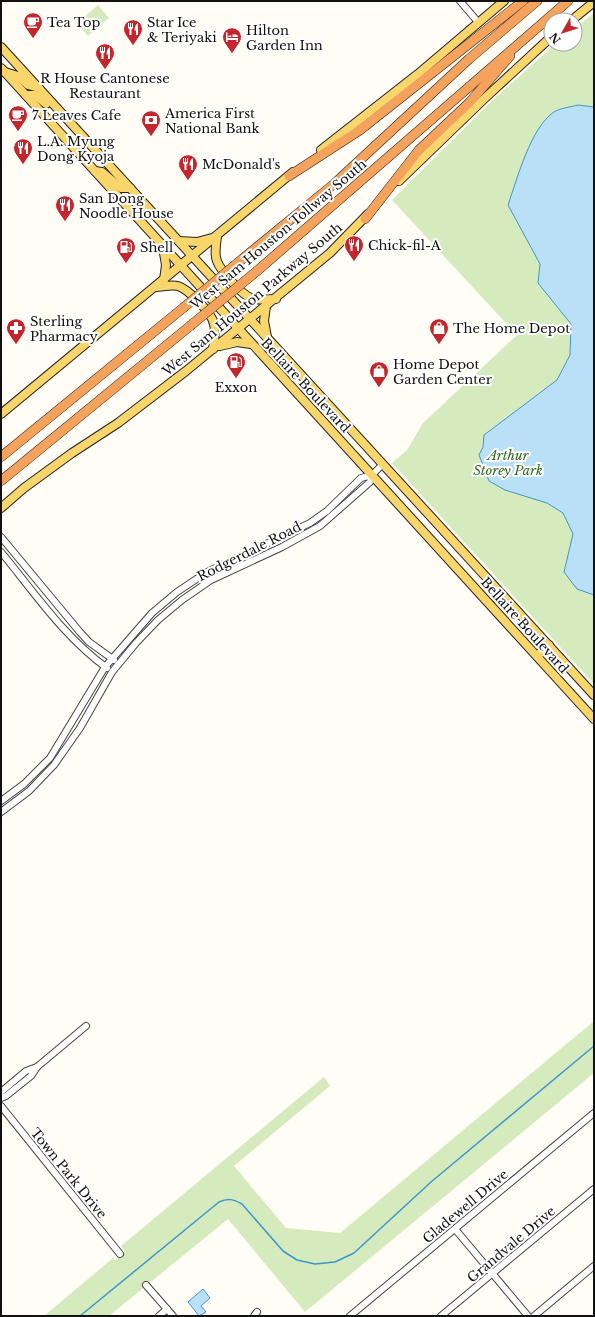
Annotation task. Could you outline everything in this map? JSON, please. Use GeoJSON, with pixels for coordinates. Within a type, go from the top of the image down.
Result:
{"type":"FeatureCollection","features":[{"type":"Feature","properties":{"kind":"highway"},"geometry":{"type":"LineString","coordinates":[[289,176],[360,130],[523,1]]}},
{"type":"Feature","properties":{"kind":"highway","name":"West Sam Houston Tollway South"},"geometry":{"type":"LineString","coordinates":[[1,457],[334,184],[469,59],[537,1]]}},
{"type":"Feature","properties":{"kind":"highway","name":"West Sam Houston Tollway South"},"geometry":{"type":"LineString","coordinates":[[1,481],[257,272],[568,1]]}},
{"type":"Feature","properties":{"kind":"highway"},"geometry":{"type":"LineString","coordinates":[[364,219],[418,150],[469,102],[536,28]]}},
{"type":"Feature","properties":{"kind":"main road"},"geometry":{"type":"LineString","coordinates":[[1,414],[217,237],[305,162],[418,74],[504,1]]}},
{"type":"Feature","properties":{"kind":"main road"},"geometry":{"type":"LineString","coordinates":[[582,12],[594,2]]}},
{"type":"Feature","properties":{"kind":"main road","name":"West Sam Houston Parkway South"},"geometry":{"type":"LineString","coordinates":[[1,508],[72,453],[131,414],[276,299],[330,253],[410,170],[543,45]]}},
{"type":"Feature","properties":{"kind":"main road","name":"Bellaire Boulevard"},"geometry":{"type":"LineString","coordinates":[[1,47],[594,695]]}},
{"type":"Feature","properties":{"kind":"main road"},"geometry":{"type":"LineString","coordinates":[[2,70],[18,76],[28,86],[39,88]]}},
{"type":"Feature","properties":{"kind":"main road","name":"Bellaire Boulevard"},"geometry":{"type":"LineString","coordinates":[[2,70],[594,719]]}},
{"type":"Feature","properties":{"kind":"main road"},"geometry":{"type":"LineString","coordinates":[[26,95],[35,95],[54,112],[66,117]]}},
{"type":"Feature","properties":{"kind":"main road"},"geometry":{"type":"LineString","coordinates":[[95,171],[102,172],[121,188],[130,188]]}},
{"type":"Feature","properties":{"kind":"main road"},"geometry":{"type":"LineString","coordinates":[[179,241],[197,242],[217,237]]}},
{"type":"Feature","properties":{"kind":"main road"},"geometry":{"type":"LineString","coordinates":[[217,237],[215,247],[217,261],[241,291],[250,298],[276,299]]}},
{"type":"Feature","properties":{"kind":"main road"},"geometry":{"type":"LineString","coordinates":[[162,246],[166,265],[164,280]]}},
{"type":"Feature","properties":{"kind":"main road"},"geometry":{"type":"LineString","coordinates":[[156,287],[176,286],[186,290],[192,296],[211,317],[214,324],[213,349],[231,342],[252,344]]}},
{"type":"Feature","properties":{"kind":"main road"},"geometry":{"type":"LineString","coordinates":[[266,306],[264,321],[267,338]]}},
{"type":"Feature","properties":{"kind":"main road"},"geometry":{"type":"LineString","coordinates":[[536,656],[549,645]]}},
{"type":"Feature","properties":{"kind":"street"},"geometry":{"type":"LineString","coordinates":[[460,1],[478,22]]}},
{"type":"Feature","properties":{"kind":"street","name":"Rodgerdale Road"},"geometry":{"type":"LineString","coordinates":[[1,801],[11,794],[50,758],[105,667],[152,613],[178,592],[207,572],[242,554],[291,533],[315,519],[361,478],[372,474],[383,464]]}},
{"type":"Feature","properties":{"kind":"street","name":"Rodgerdale Road"},"geometry":{"type":"LineString","coordinates":[[1,812],[17,801],[41,779],[58,759],[80,728],[118,663],[158,620],[182,600],[211,580],[295,540],[320,526],[370,482],[372,474]]}},
{"type":"Feature","properties":{"kind":"street"},"geometry":{"type":"LineString","coordinates":[[291,533],[295,540]]}},
{"type":"Feature","properties":{"kind":"street"},"geometry":{"type":"LineString","coordinates":[[1,537],[83,636],[118,663]]}},
{"type":"Feature","properties":{"kind":"street"},"geometry":{"type":"LineString","coordinates":[[1,552],[77,644],[112,672]]}},
{"type":"Feature","properties":{"kind":"street"},"geometry":{"type":"LineString","coordinates":[[207,572],[211,580]]}},
{"type":"Feature","properties":{"kind":"street"},"geometry":{"type":"LineString","coordinates":[[43,604],[51,598]]}},
{"type":"Feature","properties":{"kind":"street"},"geometry":{"type":"LineString","coordinates":[[35,772],[41,779]]}},
{"type":"Feature","properties":{"kind":"street"},"geometry":{"type":"LineString","coordinates":[[11,794],[17,801]]}},
{"type":"Feature","properties":{"kind":"street"},"geometry":{"type":"LineString","coordinates":[[1,1098],[6,1096],[31,1076],[37,1067],[86,1026]]}},
{"type":"Feature","properties":{"kind":"street"},"geometry":{"type":"LineString","coordinates":[[1,1092],[26,1071],[37,1067]]}},
{"type":"Feature","properties":{"kind":"street","name":"Town Park Drive"},"geometry":{"type":"LineString","coordinates":[[1,1106],[120,1254]]}},
{"type":"Feature","properties":{"kind":"street","name":"Gladewell Drive"},"geometry":{"type":"LineString","coordinates":[[350,1316],[594,1113]]}},
{"type":"Feature","properties":{"kind":"street","name":"Grandvale Drive"},"geometry":{"type":"LineString","coordinates":[[442,1316],[594,1189]]}},
{"type":"Feature","properties":{"kind":"street"},"geometry":{"type":"LineString","coordinates":[[455,1229],[528,1316]]}},
{"type":"Feature","properties":{"kind":"street"},"geometry":{"type":"LineString","coordinates":[[534,1316],[594,1266]]}},
{"type":"Feature","properties":{"kind":"street"},"geometry":{"type":"LineString","coordinates":[[146,1285],[172,1316]]}},
{"type":"Feature","properties":{"kind":"street"},"geometry":{"type":"LineString","coordinates":[[159,1316],[167,1309]]}},
{"type":"Feature","properties":{"kind":"green space"},"geometry":{"type":"Polygon","coordinates":[[[98,5],[109,18],[88,36],[77,23],[98,5]]]}},
{"type":"Feature","properties":{"kind":"green space","name":"Arthur Storey Park"},"geometry":{"type":"Polygon","coordinates":[[[594,13],[594,684],[392,463],[407,450],[423,423],[517,335],[392,200],[497,96],[547,52],[583,52],[583,22],[594,13]]]}},
{"type":"Feature","properties":{"kind":"green space"},"geometry":{"type":"Polygon","coordinates":[[[594,1021],[594,1073],[305,1312],[228,1219],[109,1316],[44,1316],[113,1258],[115,1260],[125,1252],[121,1246],[324,1077],[330,1086],[234,1166],[286,1228],[340,1233],[594,1021]]]}},
{"type":"Feature","properties":{"kind":"water"},"geometry":{"type":"Polygon","coordinates":[[[578,105],[594,107],[594,595],[577,589],[564,572],[573,534],[563,513],[547,503],[505,490],[489,481],[479,455],[483,447],[484,435],[557,380],[570,355],[571,324],[538,283],[540,264],[508,205],[520,168],[538,129],[554,112],[578,105]]]}},
{"type":"Feature","properties":{"kind":"water"},"geometry":{"type":"Polygon","coordinates":[[[203,1289],[210,1298],[201,1306],[206,1312],[199,1316],[188,1302],[203,1289]]]}},
{"type":"Feature","properties":{"kind":"waterway"},"geometry":{"type":"LineString","coordinates":[[80,1316],[219,1202],[225,1200],[233,1200],[242,1204],[283,1251],[297,1260],[315,1264],[335,1262],[354,1253],[431,1182],[594,1046]]}},
{"type":"Feature","properties":{"kind":"place","name":"Tea Top"},"geometry":{"type":"Point","coordinates":[33,39]}},
{"type":"Feature","properties":{"kind":"place","name":"Star Ice & Teriyaki"},"geometry":{"type":"Point","coordinates":[133,46]}},
{"type":"Feature","properties":{"kind":"place","name":"Hilton Garden Inn"},"geometry":{"type":"Point","coordinates":[232,54]}},
{"type":"Feature","properties":{"kind":"place","name":"R House Cantonese Restaurant"},"geometry":{"type":"Point","coordinates":[105,70]}},
{"type":"Feature","properties":{"kind":"place","name":"7 Leaves Cafe"},"geometry":{"type":"Point","coordinates":[18,132]}},
{"type":"Feature","properties":{"kind":"place","name":"America First National Bank"},"geometry":{"type":"Point","coordinates":[151,137]}},
{"type":"Feature","properties":{"kind":"place","name":"L.A. Myung Dong Kyoja"},"geometry":{"type":"Point","coordinates":[23,165]}},
{"type":"Feature","properties":{"kind":"place","name":"McDonald's"},"geometry":{"type":"Point","coordinates":[188,181]}},
{"type":"Feature","properties":{"kind":"place","name":"San Dong Noodle House"},"geometry":{"type":"Point","coordinates":[65,222]}},
{"type":"Feature","properties":{"kind":"place","name":"Chick-fil-A"},"geometry":{"type":"Point","coordinates":[354,262]}},
{"type":"Feature","properties":{"kind":"place","name":"Shell"},"geometry":{"type":"Point","coordinates":[126,264]}},
{"type":"Feature","properties":{"kind":"place","name":"Sterling Pharmacy"},"geometry":{"type":"Point","coordinates":[16,345]}},
{"type":"Feature","properties":{"kind":"place","name":"The Home Depot"},"geometry":{"type":"Point","coordinates":[439,345]}},
{"type":"Feature","properties":{"kind":"place","name":"Exxon"},"geometry":{"type":"Point","coordinates":[236,379]}},
{"type":"Feature","properties":{"kind":"place","name":"Home Depot Garden Center"},"geometry":{"type":"Point","coordinates":[379,388]}}]}
